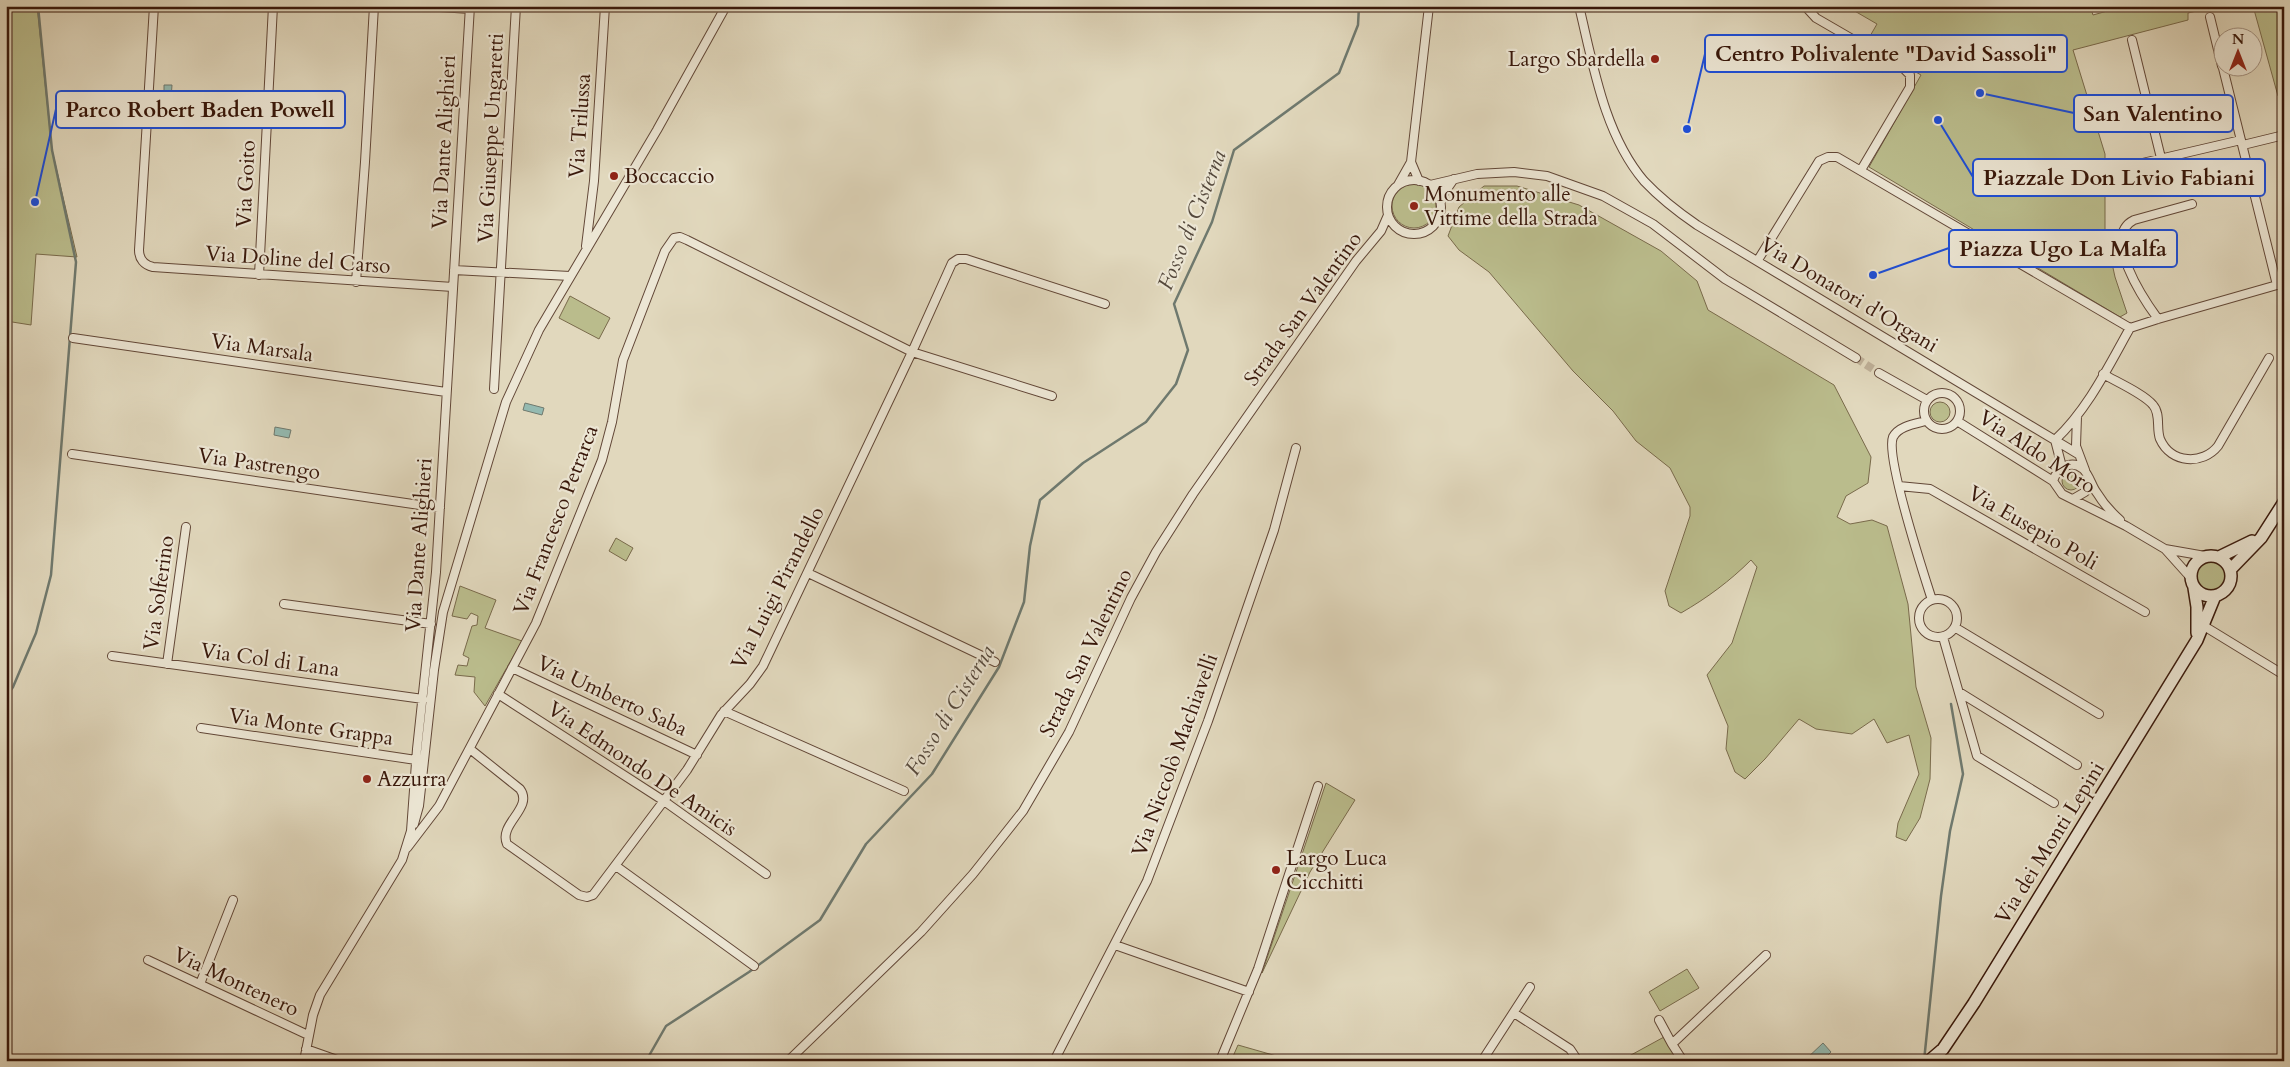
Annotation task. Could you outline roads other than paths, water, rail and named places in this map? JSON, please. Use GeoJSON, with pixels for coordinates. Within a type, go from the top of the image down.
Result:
{"type":"FeatureCollection","features":[{"type":"Feature","properties":{"kind":"street","name":"Via Doline del Carso"},"geometry":{"type":"LineString","coordinates":[[154,6],[139,250],[142,262],[153,267],[453,287]]}},
{"type":"Feature","properties":{"kind":"street","name":"Via Goito"},"geometry":{"type":"LineString","coordinates":[[259,275],[273,6]]}},
{"type":"Feature","properties":{"kind":"street"},"geometry":{"type":"LineString","coordinates":[[356,282],[374,6]]}},
{"type":"Feature","properties":{"kind":"street"},"geometry":{"type":"LineString","coordinates":[[424,6],[470,8]]}},
{"type":"Feature","properties":{"kind":"street","name":"Via Giuseppe Ungaretti"},"geometry":{"type":"LineString","coordinates":[[494,389],[516,6]]}},
{"type":"Feature","properties":{"kind":"street","name":"Via Trilussa"},"geometry":{"type":"LineString","coordinates":[[586,248],[594,181],[606,6]]}},
{"type":"Feature","properties":{"kind":"street"},"geometry":{"type":"LineString","coordinates":[[411,831],[419,806],[436,653],[450,584],[510,391],[534,339],[657,130],[726,6]]}},
{"type":"Feature","properties":{"kind":"street"},"geometry":{"type":"LineString","coordinates":[[1398,229],[1388,215],[1388,200],[1411,162],[1429,6]]}},
{"type":"Feature","properties":{"kind":"street","name":"Via Donatori d'Organi"},"geometry":{"type":"LineString","coordinates":[[1579,6],[1604,101],[1619,141],[1634,168],[1655,192],[1680,213],[2078,454]]}},
{"type":"Feature","properties":{"kind":"street"},"geometry":{"type":"LineString","coordinates":[[1805,6],[1816,18],[1906,70],[1911,78],[1910,87],[1861,170]]}},
{"type":"Feature","properties":{"kind":"street","name":"Via Dante Alighieri"},"geometry":{"type":"LineString","coordinates":[[304,1061],[314,1010],[320,995],[407,848],[411,831],[440,508],[470,8]]}},
{"type":"Feature","properties":{"kind":"street"},"geometry":{"type":"LineString","coordinates":[[2210,17],[2213,28]]}},
{"type":"Feature","properties":{"kind":"street"},"geometry":{"type":"LineString","coordinates":[[2132,40],[2161,158]]}},
{"type":"Feature","properties":{"kind":"street"},"geometry":{"type":"LineString","coordinates":[[2062,467],[2056,440],[2077,414],[2104,374],[2130,328],[2280,284],[2226,78]]}},
{"type":"Feature","properties":{"kind":"street"},"geometry":{"type":"LineString","coordinates":[[2121,168],[2161,158],[2284,135]]}},
{"type":"Feature","properties":{"kind":"street"},"geometry":{"type":"LineString","coordinates":[[1758,260],[1818,161],[1828,157],[1837,157],[2130,328]]}},
{"type":"Feature","properties":{"kind":"street"},"geometry":{"type":"LineString","coordinates":[[1411,162],[1418,181]]}},
{"type":"Feature","properties":{"kind":"street"},"geometry":{"type":"LineString","coordinates":[[1398,185],[1406,181],[1418,181],[1430,185],[1491,173],[1514,172],[1555,179],[1603,196],[1653,224],[1725,279],[1856,358]]}},
{"type":"Feature","properties":{"kind":"street"},"geometry":{"type":"LineString","coordinates":[[1381,231],[1398,229],[1414,234],[1430,229],[1440,215],[1440,199],[1454,179]]}},
{"type":"Feature","properties":{"kind":"street"},"geometry":{"type":"LineString","coordinates":[[1430,185],[1440,199]]}},
{"type":"Feature","properties":{"kind":"street"},"geometry":{"type":"LineString","coordinates":[[2158,319],[2133,280],[2122,243],[2122,232],[2126,225],[2134,220],[2192,204]]}},
{"type":"Feature","properties":{"kind":"street","name":"Strada San Valentino"},"geometry":{"type":"LineString","coordinates":[[788,1061],[921,932],[974,874],[1022,811],[1066,739],[1131,598],[1172,525],[1356,261],[1381,231],[1388,215]]}},
{"type":"Feature","properties":{"kind":"street","name":"Via Francesco Petrarca"},"geometry":{"type":"LineString","coordinates":[[407,848],[437,810],[536,623],[602,460],[612,422],[617,384],[623,360],[671,240],[680,237],[687,240],[912,352]]}},
{"type":"Feature","properties":{"kind":"street","name":"Via Luigi Pirandello"},"geometry":{"type":"LineString","coordinates":[[470,749],[520,789],[523,794],[522,804],[506,834],[505,839],[509,846],[582,897],[593,895],[697,755],[724,711],[750,684],[761,669],[808,573],[951,266],[958,259],[966,259],[1105,304]]}},
{"type":"Feature","properties":{"kind":"street"},"geometry":{"type":"LineString","coordinates":[[454,270],[570,276]]}},
{"type":"Feature","properties":{"kind":"street","name":"Via Marsala"},"geometry":{"type":"LineString","coordinates":[[73,338],[446,392]]}},
{"type":"Feature","properties":{"kind":"street"},"geometry":{"type":"LineString","coordinates":[[912,352],[1052,396]]}},
{"type":"Feature","properties":{"kind":"street"},"geometry":{"type":"LineString","coordinates":[[2104,374],[2153,404],[2157,413],[2160,438],[2164,445],[2177,456],[2194,460],[2205,457],[2216,449],[2269,358]]}},
{"type":"Feature","properties":{"kind":"street"},"geometry":{"type":"LineString","coordinates":[[1879,373],[1927,400]]}},
{"type":"Feature","properties":{"kind":"street"},"geometry":{"type":"LineString","coordinates":[[1944,392],[1955,398],[1960,409],[1957,421],[1948,428],[1942,429],[1932,426],[1926,421],[1923,411],[1927,400],[1938,393],[1944,392]]}},
{"type":"Feature","properties":{"kind":"street"},"geometry":{"type":"LineString","coordinates":[[2073,499],[2085,492],[2089,481],[2078,454],[2075,436],[2077,414]]}},
{"type":"Feature","properties":{"kind":"street"},"geometry":{"type":"LineString","coordinates":[[1926,421],[1903,428],[1894,436],[1892,447],[1899,486],[1932,600]]}},
{"type":"Feature","properties":{"kind":"street","name":"Via Aldo Moro"},"geometry":{"type":"LineString","coordinates":[[1957,421],[2053,481],[2062,494],[2126,526],[2165,549],[2205,556]]}},
{"type":"Feature","properties":{"kind":"street","name":"Via Niccolò Machiavelli"},"geometry":{"type":"LineString","coordinates":[[1054,1061],[1147,880],[1208,721],[1274,530],[1296,448]]}},
{"type":"Feature","properties":{"kind":"street","name":"Via Pastrengo"},"geometry":{"type":"LineString","coordinates":[[72,454],[440,508]]}},
{"type":"Feature","properties":{"kind":"street"},"geometry":{"type":"LineString","coordinates":[[2053,481],[2062,467],[2076,466],[2085,470]]}},
{"type":"Feature","properties":{"kind":"street","name":"Via Aldo Moro"},"geometry":{"type":"LineString","coordinates":[[2089,481],[2103,503],[2126,526]]}},
{"type":"Feature","properties":{"kind":"street","name":"Via Eusepio Poli"},"geometry":{"type":"LineString","coordinates":[[1899,486],[1930,489],[2145,612]]}},
{"type":"Feature","properties":{"kind":"street","name":"Via dei Monti Lepini"},"geometry":{"type":"LineString","coordinates":[[1929,1061],[1943,1050],[1974,1003],[2197,640],[2215,596],[2226,589],[2231,577],[2230,570],[2264,534],[2284,502]]}},
{"type":"Feature","properties":{"kind":"street","name":"Via Solferino"},"geometry":{"type":"LineString","coordinates":[[167,664],[186,527]]}},
{"type":"Feature","properties":{"kind":"street"},"geometry":{"type":"LineString","coordinates":[[2219,557],[2264,534]]}},
{"type":"Feature","properties":{"kind":"street","name":"Via Aldo Moro"},"geometry":{"type":"LineString","coordinates":[[2165,549],[2192,583]]}},
{"type":"Feature","properties":{"kind":"street"},"geometry":{"type":"LineString","coordinates":[[2197,640],[2197,608],[2192,583],[2194,564],[2205,556],[2219,557],[2224,560],[2230,570]]}},
{"type":"Feature","properties":{"kind":"street"},"geometry":{"type":"LineString","coordinates":[[808,573],[995,662]]}},
{"type":"Feature","properties":{"kind":"street"},"geometry":{"type":"LineString","coordinates":[[2192,583],[2203,595],[2215,596]]}},
{"type":"Feature","properties":{"kind":"street"},"geometry":{"type":"LineString","coordinates":[[1932,600],[1947,601],[1955,609],[1958,621],[1956,628],[1950,634],[1943,637],[1933,637],[1927,634],[1920,624],[1922,608],[1932,600]]}},
{"type":"Feature","properties":{"kind":"street"},"geometry":{"type":"LineString","coordinates":[[284,604],[431,624]]}},
{"type":"Feature","properties":{"kind":"street"},"geometry":{"type":"LineString","coordinates":[[2204,626],[2284,675]]}},
{"type":"Feature","properties":{"kind":"street"},"geometry":{"type":"LineString","coordinates":[[1956,628],[2099,714]]}},
{"type":"Feature","properties":{"kind":"street"},"geometry":{"type":"LineString","coordinates":[[1943,637],[1977,756],[2054,803]]}},
{"type":"Feature","properties":{"kind":"street","name":"Via Col di Lana"},"geometry":{"type":"LineString","coordinates":[[112,656],[423,698]]}},
{"type":"Feature","properties":{"kind":"street","name":"Via Umberto Saba"},"geometry":{"type":"LineString","coordinates":[[512,668],[697,755]]}},
{"type":"Feature","properties":{"kind":"street"},"geometry":{"type":"LineString","coordinates":[[1959,692],[2077,765]]}},
{"type":"Feature","properties":{"kind":"street","name":"Via Edmondo De Amicis"},"geometry":{"type":"LineString","coordinates":[[498,694],[664,801],[766,874]]}},
{"type":"Feature","properties":{"kind":"street"},"geometry":{"type":"LineString","coordinates":[[724,711],[904,791]]}},
{"type":"Feature","properties":{"kind":"street","name":"Via Monte Grappa"},"geometry":{"type":"LineString","coordinates":[[201,728],[416,760]]}},
{"type":"Feature","properties":{"kind":"street"},"geometry":{"type":"LineString","coordinates":[[1220,1061],[1249,992],[1318,786]]}},
{"type":"Feature","properties":{"kind":"street"},"geometry":{"type":"LineString","coordinates":[[616,866],[754,966]]}},
{"type":"Feature","properties":{"kind":"street"},"geometry":{"type":"LineString","coordinates":[[200,984],[234,900]]}},
{"type":"Feature","properties":{"kind":"street"},"geometry":{"type":"LineString","coordinates":[[1115,945],[1249,992]]}},
{"type":"Feature","properties":{"kind":"street"},"geometry":{"type":"LineString","coordinates":[[1672,1044],[1766,955]]}},
{"type":"Feature","properties":{"kind":"street","name":"Via Montenero"},"geometry":{"type":"LineString","coordinates":[[148,960],[308,1035]]}},
{"type":"Feature","properties":{"kind":"street"},"geometry":{"type":"LineString","coordinates":[[1482,1061],[1530,987]]}},
{"type":"Feature","properties":{"kind":"street"},"geometry":{"type":"LineString","coordinates":[[1514,1013],[1570,1048],[1578,1061]]}},
{"type":"Feature","properties":{"kind":"street"},"geometry":{"type":"LineString","coordinates":[[1659,1020],[1683,1061]]}},
{"type":"Feature","properties":{"kind":"street"},"geometry":{"type":"LineString","coordinates":[[306,1049],[340,1061]]}},
{"type":"Feature","properties":{"kind":"water"},"geometry":{"type":"Polygon","coordinates":[[[164,85],[172,85],[171,99],[164,98],[164,85]]]}},
{"type":"Feature","properties":{"kind":"water"},"geometry":{"type":"Polygon","coordinates":[[[525,403],[544,408],[542,415],[523,410],[525,403]]]}},
{"type":"Feature","properties":{"kind":"water"},"geometry":{"type":"Polygon","coordinates":[[[275,427],[291,430],[289,438],[274,435],[275,427]]]}},
{"type":"Feature","properties":{"kind":"water"},"geometry":{"type":"Polygon","coordinates":[[[1823,1043],[1831,1052],[1822,1061],[1804,1061],[1823,1043]]]}},
{"type":"Feature","properties":{"kind":"waterway"},"geometry":{"type":"LineString","coordinates":[[6,697],[13,687],[36,633],[51,575],[76,262],[52,150],[38,6]]}},
{"type":"Feature","properties":{"kind":"waterway","name":"Fosso di Cisterna"},"geometry":{"type":"LineString","coordinates":[[646,1061],[666,1026],[749,972],[820,920],[866,844],[932,774],[999,667],[1024,602],[1030,546],[1040,500],[1083,463],[1146,422],[1176,384],[1188,350],[1174,304],[1212,222],[1234,150],[1339,73],[1358,25],[1359,6]]}},
{"type":"Feature","properties":{"kind":"waterway"},"geometry":{"type":"LineString","coordinates":[[1924,1061],[1941,896],[1950,831],[1963,774],[1951,704]]}},
{"type":"Feature","properties":{"kind":"tunnel"},"geometry":{"type":"LineString","coordinates":[[1856,358],[1879,373]]}},
{"type":"Feature","properties":{"kind":"place","name":"Largo Sbardella"},"geometry":{"type":"Point","coordinates":[1655,59]}},
{"type":"Feature","properties":{"kind":"place","name":"San Valentino"},"geometry":{"type":"Point","coordinates":[1980,93]}},
{"type":"Feature","properties":{"kind":"place","name":"Piazzale Don Livio Fabiani"},"geometry":{"type":"Point","coordinates":[1938,120]}},
{"type":"Feature","properties":{"kind":"place","name":"Centro Polivalente \"David Sassoli\""},"geometry":{"type":"Point","coordinates":[1687,129]}},
{"type":"Feature","properties":{"kind":"place","name":"Boccaccio"},"geometry":{"type":"Point","coordinates":[614,176]}},
{"type":"Feature","properties":{"kind":"place","name":"Parco Robert Baden Powell"},"geometry":{"type":"Point","coordinates":[35,202]}},
{"type":"Feature","properties":{"kind":"place","name":"Monumento alle Vittime della Strada"},"geometry":{"type":"Point","coordinates":[1414,206]}},
{"type":"Feature","properties":{"kind":"place","name":"Piazza Ugo La Malfa"},"geometry":{"type":"Point","coordinates":[1873,275]}},
{"type":"Feature","properties":{"kind":"place","name":"Azzurra"},"geometry":{"type":"Point","coordinates":[367,779]}},
{"type":"Feature","properties":{"kind":"place","name":"Largo Luca Cicchitti"},"geometry":{"type":"Point","coordinates":[1276,870]}}]}
